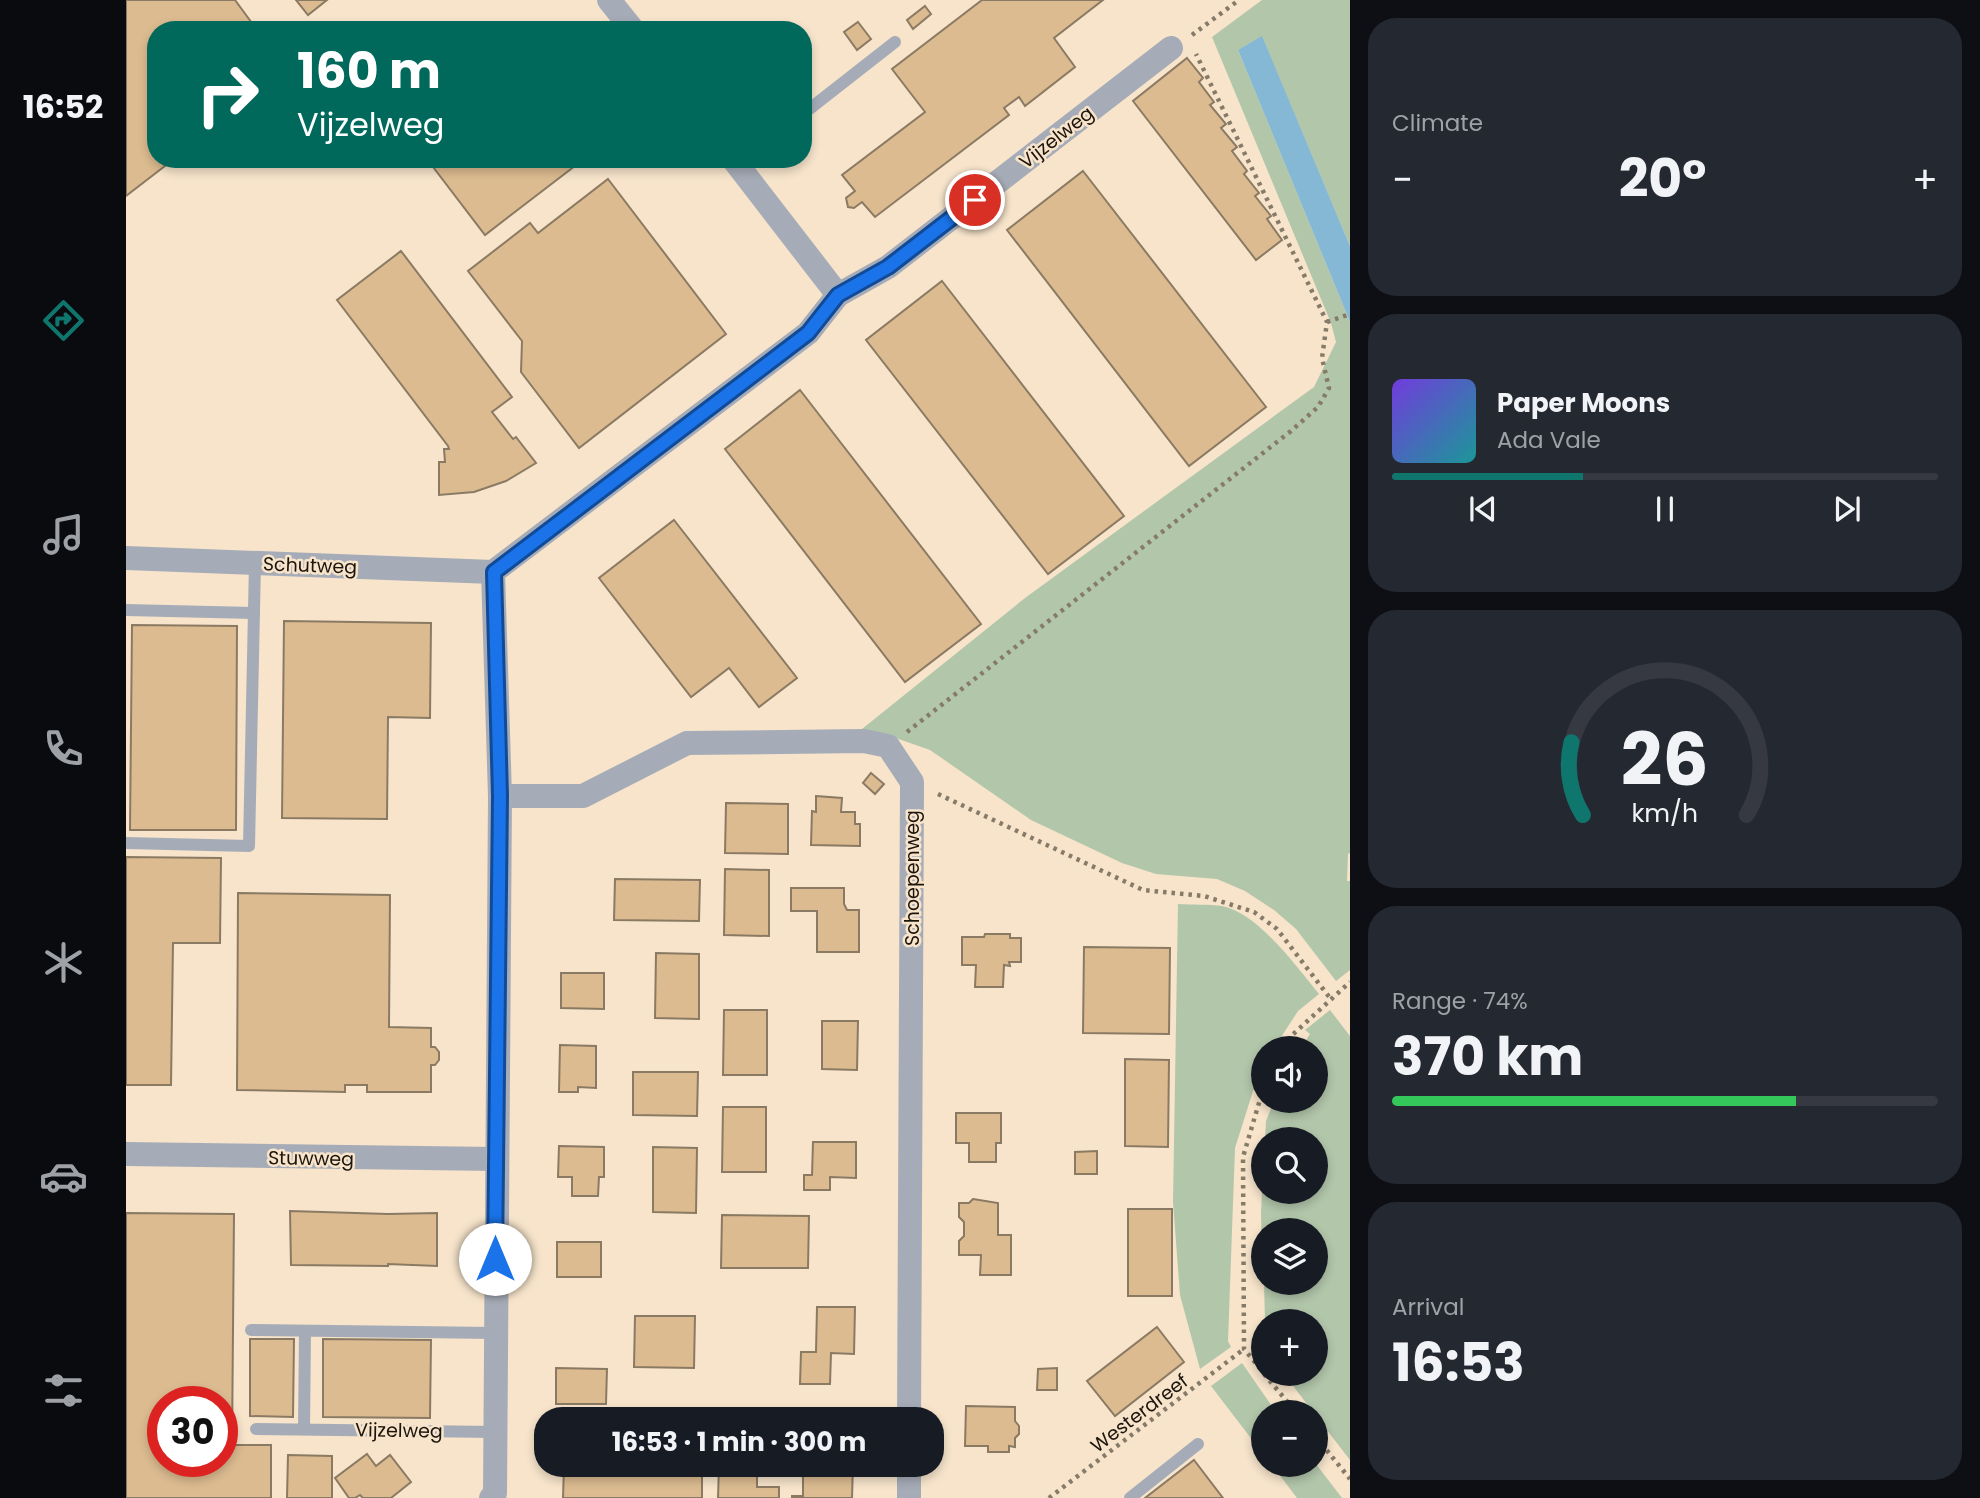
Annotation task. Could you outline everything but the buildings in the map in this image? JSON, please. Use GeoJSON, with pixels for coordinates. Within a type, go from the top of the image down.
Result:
{"type":"FeatureCollection","features":[{"type":"Feature","properties":{"kind":"street"},"geometry":{"type":"LineString","coordinates":[[610,0],[626,21]]}},
{"type":"Feature","properties":{"kind":"street","name":"Vijzelweg"},"geometry":{"type":"LineString","coordinates":[[494,572],[808,333],[838,295],[888,267],[1180,43]]}},
{"type":"Feature","properties":{"kind":"street"},"geometry":{"type":"LineString","coordinates":[[744,168],[838,295]]}},
{"type":"Feature","properties":{"kind":"street","name":"Schutweg"},"geometry":{"type":"LineString","coordinates":[[126,558],[494,572]]}},
{"type":"Feature","properties":{"kind":"street"},"geometry":{"type":"LineString","coordinates":[[491,1498],[495,1493],[500,796],[494,572]]}},
{"type":"Feature","properties":{"kind":"street"},"geometry":{"type":"LineString","coordinates":[[500,796],[583,796],[687,743],[864,741],[888,746]]}},
{"type":"Feature","properties":{"kind":"street","name":"Schoepenweg"},"geometry":{"type":"LineString","coordinates":[[888,746],[912,782],[909,1407]]}},
{"type":"Feature","properties":{"kind":"street","name":"Stuwweg"},"geometry":{"type":"LineString","coordinates":[[126,1154],[496,1160]]}},
{"type":"Feature","properties":{"kind":"street"},"geometry":{"type":"LineString","coordinates":[[909,1477],[909,1498]]}},
{"type":"Feature","properties":{"kind":"lane"},"geometry":{"type":"LineString","coordinates":[[812,107],[895,42]]}},
{"type":"Feature","properties":{"kind":"lane"},"geometry":{"type":"LineString","coordinates":[[126,843],[249,846],[255,563]]}},
{"type":"Feature","properties":{"kind":"lane"},"geometry":{"type":"LineString","coordinates":[[126,610],[254,612]]}},
{"type":"Feature","properties":{"kind":"lane"},"geometry":{"type":"LineString","coordinates":[[251,1330],[495,1333]]}},
{"type":"Feature","properties":{"kind":"lane"},"geometry":{"type":"LineString","coordinates":[[304,1429],[305,1331]]}},
{"type":"Feature","properties":{"kind":"lane","name":"Vijzelweg"},"geometry":{"type":"LineString","coordinates":[[256,1429],[495,1432]]}},
{"type":"Feature","properties":{"kind":"lane"},"geometry":{"type":"LineString","coordinates":[[1130,1498],[1198,1444]]}},
{"type":"Feature","properties":{"kind":"path"},"geometry":{"type":"LineString","coordinates":[[888,746],[1280,440],[1318,407],[1329,388],[1322,358],[1327,322],[1180,43],[1239,0]]}},
{"type":"Feature","properties":{"kind":"path"},"geometry":{"type":"LineString","coordinates":[[1327,322],[1347,315]]}},
{"type":"Feature","properties":{"kind":"path"},"geometry":{"type":"LineString","coordinates":[[912,782],[1143,890],[1204,896],[1254,912],[1277,929],[1330,998]]}},
{"type":"Feature","properties":{"kind":"path"},"geometry":{"type":"LineString","coordinates":[[1291,1036],[1350,982]]}},
{"type":"Feature","properties":{"kind":"path"},"geometry":{"type":"LineString","coordinates":[[1251,1357],[1244,1349],[1243,1157],[1256,1113]]}},
{"type":"Feature","properties":{"kind":"path","name":"Westerdreef"},"geometry":{"type":"LineString","coordinates":[[1049,1498],[1244,1349]]}},
{"type":"Feature","properties":{"kind":"path"},"geometry":{"type":"LineString","coordinates":[[1275,1386],[1286,1400]]}},
{"type":"Feature","properties":{"kind":"path"},"geometry":{"type":"LineString","coordinates":[[1328,1452],[1350,1479]]}},
{"type":"Feature","properties":{"kind":"green space"},"geometry":{"type":"Polygon","coordinates":[[[1262,0],[1350,0],[1350,246],[1262,37],[1238,50],[1350,322],[1350,853],[1347,881],[1350,881],[1350,970],[1336,981],[1296,929],[1245,891],[1217,879],[1156,874],[1122,863],[1031,820],[930,750],[862,729],[1025,598],[1314,387],[1336,342],[1331,323],[1212,37],[1262,0]]]}},
{"type":"Feature","properties":{"kind":"green space"},"geometry":{"type":"Polygon","coordinates":[[[1178,904],[1222,906],[1236,911],[1263,930],[1319,994],[1298,1011],[1282,1036],[1251,1036],[1251,1097],[1235,1148],[1228,1341],[1231,1347],[1200,1369],[1180,1295],[1173,1202],[1178,904]]]}},
{"type":"Feature","properties":{"kind":"green space"},"geometry":{"type":"Polygon","coordinates":[[[1330,1010],[1350,1036],[1350,1460],[1328,1432],[1328,1400],[1304,1400],[1293,1386],[1328,1386],[1328,1309],[1265,1309],[1264,1295],[1328,1295],[1328,1218],[1261,1218],[1261,1204],[1328,1204],[1328,1127],[1266,1127],[1269,1113],[1328,1113],[1328,1036],[1309,1036],[1310,1034],[1305,1030],[1330,1010]]]}},
{"type":"Feature","properties":{"kind":"green space"},"geometry":{"type":"Polygon","coordinates":[[[1242,1363],[1251,1376],[1251,1386],[1258,1386],[1268,1400],[1251,1400],[1251,1438],[1211,1386],[1242,1363]]]}},
{"type":"Feature","properties":{"kind":"green space"},"geometry":{"type":"Polygon","coordinates":[[[1281,1477],[1326,1477],[1342,1498],[1297,1498],[1281,1477]]]}},
{"type":"Feature","properties":{"kind":"water"},"geometry":{"type":"Polygon","coordinates":[[[1262,36],[1350,246],[1350,322],[1238,50],[1262,36]]]}},
{"type":"Feature","properties":{"kind":"route"},"geometry":{"type":"LineString","coordinates":[[495,1259],[500,796],[494,572],[808,333],[838,295],[888,267],[975,200]]}}]}
